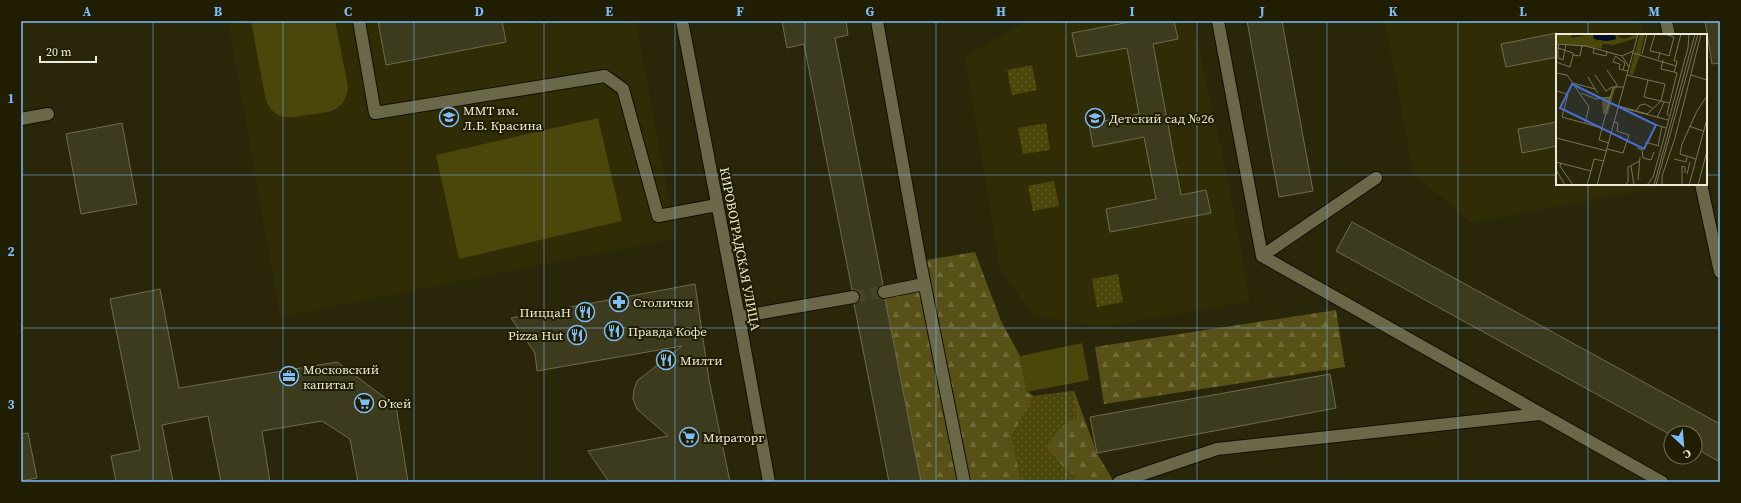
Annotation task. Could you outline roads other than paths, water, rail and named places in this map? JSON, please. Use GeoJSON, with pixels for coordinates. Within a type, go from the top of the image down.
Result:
{"type":"FeatureCollection","features":[{"type":"Feature","properties":{"kind":"street"},"geometry":{"type":"LineString","coordinates":[[359,21],[375,113],[605,76],[623,89],[658,216],[716,205]]}},
{"type":"Feature","properties":{"kind":"street","name":"КИРОВОГРАДСКАЯ УЛИЦА"},"geometry":{"type":"LineString","coordinates":[[682,21],[769,482]]}},
{"type":"Feature","properties":{"kind":"street"},"geometry":{"type":"LineString","coordinates":[[877,21],[924,284],[964,482]]}},
{"type":"Feature","properties":{"kind":"street"},"geometry":{"type":"LineString","coordinates":[[1218,21],[1262,256],[1662,482]]}},
{"type":"Feature","properties":{"kind":"street"},"geometry":{"type":"LineString","coordinates":[[1666,21],[1669,34]]}},
{"type":"Feature","properties":{"kind":"street"},"geometry":{"type":"LineString","coordinates":[[21,119],[48,114]]}},
{"type":"Feature","properties":{"kind":"street"},"geometry":{"type":"LineString","coordinates":[[1262,256],[1376,178]]}},
{"type":"Feature","properties":{"kind":"street"},"geometry":{"type":"LineString","coordinates":[[1701,185],[1720,272]]}},
{"type":"Feature","properties":{"kind":"street"},"geometry":{"type":"LineString","coordinates":[[884,292],[924,284]]}},
{"type":"Feature","properties":{"kind":"street"},"geometry":{"type":"LineString","coordinates":[[739,317],[853,297]]}},
{"type":"Feature","properties":{"kind":"street"},"geometry":{"type":"LineString","coordinates":[[1119,482],[1217,449],[1540,414]]}},
{"type":"Feature","properties":{"kind":"tunnel"},"geometry":{"type":"LineString","coordinates":[[853,297],[884,292]]}},
{"type":"Feature","properties":{"kind":"place","name":"ММТ им. Л.Б. Красина"},"geometry":{"type":"Point","coordinates":[449,117]}},
{"type":"Feature","properties":{"kind":"place","name":"Детский сад №26"},"geometry":{"type":"Point","coordinates":[1095,118]}},
{"type":"Feature","properties":{"kind":"place","name":"Столички"},"geometry":{"type":"Point","coordinates":[619,302]}},
{"type":"Feature","properties":{"kind":"place","name":"ПиццаН"},"geometry":{"type":"Point","coordinates":[585,312]}},
{"type":"Feature","properties":{"kind":"place","name":"Правда Кофе"},"geometry":{"type":"Point","coordinates":[614,331]}},
{"type":"Feature","properties":{"kind":"place","name":"Pizza Hut"},"geometry":{"type":"Point","coordinates":[577,335]}},
{"type":"Feature","properties":{"kind":"place","name":"Милти"},"geometry":{"type":"Point","coordinates":[666,360]}},
{"type":"Feature","properties":{"kind":"place","name":"Московский капитал"},"geometry":{"type":"Point","coordinates":[289,376]}},
{"type":"Feature","properties":{"kind":"place","name":"О’кей"},"geometry":{"type":"Point","coordinates":[364,403]}},
{"type":"Feature","properties":{"kind":"place","name":"Мираторг"},"geometry":{"type":"Point","coordinates":[689,437]}}]}
